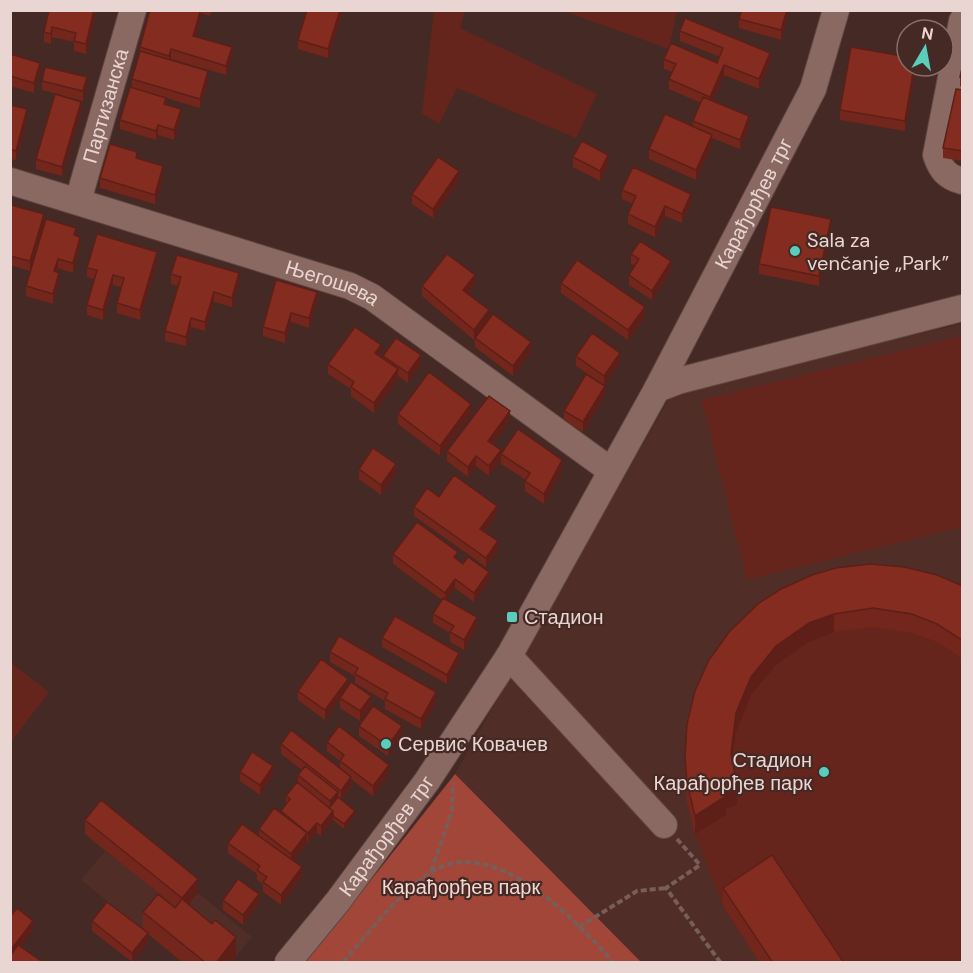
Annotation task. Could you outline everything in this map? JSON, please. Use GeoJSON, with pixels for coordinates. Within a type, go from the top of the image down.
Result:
{"type":"FeatureCollection","features":[{"type":"Feature","properties":{"kind":"street","name":"Партизанска"},"geometry":{"type":"LineString","coordinates":[[78,201],[133,10]]}},
{"type":"Feature","properties":{"kind":"street","name":"Карађорђев трг"},"geometry":{"type":"LineString","coordinates":[[288,963],[338,901],[427,781],[509,656],[610,470],[657,389],[813,89],[836,10]]}},
{"type":"Feature","properties":{"kind":"street"},"geometry":{"type":"LineString","coordinates":[[963,21],[936,155],[940,166],[950,178],[963,182]]}},
{"type":"Feature","properties":{"kind":"street","name":"Његошева"},"geometry":{"type":"LineString","coordinates":[[10,181],[350,285],[372,297],[610,470]]}},
{"type":"Feature","properties":{"kind":"street"},"geometry":{"type":"LineString","coordinates":[[657,389],[678,381],[963,308]]}},
{"type":"Feature","properties":{"kind":"street"},"geometry":{"type":"LineString","coordinates":[[509,656],[664,825]]}},
{"type":"Feature","properties":{"kind":"path"},"geometry":{"type":"LineString","coordinates":[[431,872],[452,811],[453,776]]}},
{"type":"Feature","properties":{"kind":"path"},"geometry":{"type":"LineString","coordinates":[[579,927],[637,891],[666,888],[700,865],[664,825]]}},
{"type":"Feature","properties":{"kind":"path"},"geometry":{"type":"LineString","coordinates":[[343,963],[390,908],[431,872],[458,863],[496,867],[525,880],[579,927],[614,963]]}},
{"type":"Feature","properties":{"kind":"path"},"geometry":{"type":"LineString","coordinates":[[666,888],[720,963]]}},
{"type":"Feature","properties":{"kind":"shaded area"},"geometry":{"type":"Polygon","coordinates":[[[434,11],[465,11],[460,28],[597,94],[576,138],[457,88],[439,124],[422,113],[434,11]]]}},
{"type":"Feature","properties":{"kind":"shaded area"},"geometry":{"type":"Polygon","coordinates":[[[564,11],[677,11],[669,49],[564,11]]]}},
{"type":"Feature","properties":{"kind":"shaded area"},"geometry":{"type":"Polygon","coordinates":[[[962,324],[962,962],[641,962],[455,774],[674,390],[962,324]]]}},
{"type":"Feature","properties":{"kind":"shaded area"},"geometry":{"type":"Polygon","coordinates":[[[962,336],[962,527],[747,580],[702,400],[962,336]]]}},
{"type":"Feature","properties":{"kind":"shaded area","name":"Стадион Карађорђев парк"},"geometry":{"type":"Polygon","coordinates":[[[962,605],[962,962],[760,962],[723,906],[695,834],[687,802],[685,768],[729,651],[962,605]]]}},
{"type":"Feature","properties":{"kind":"shaded area"},"geometry":{"type":"Polygon","coordinates":[[[11,663],[49,692],[10,742],[11,663]]]}},
{"type":"Feature","properties":{"kind":"shaded area"},"geometry":{"type":"Polygon","coordinates":[[[101,814],[252,937],[231,962],[183,962],[81,880],[105,851],[85,834],[101,814]]]}},
{"type":"Feature","properties":{"kind":"green space","name":"Карађорђев парк"},"geometry":{"type":"Polygon","coordinates":[[[455,774],[641,962],[306,962],[455,774]]]}},
{"type":"Feature","properties":{"kind":"building"},"geometry":{"type":"Polygon","coordinates":[[[49,10],[94,10],[86,44],[74,41],[76,33],[52,27],[51,34],[44,32],[49,10]]]}},
{"type":"Feature","properties":{"kind":"building"},"geometry":{"type":"Polygon","coordinates":[[[150,10],[196,10],[200,12],[193,36],[232,47],[226,66],[171,49],[169,56],[140,47],[150,10]]]}},
{"type":"Feature","properties":{"kind":"building"},"geometry":{"type":"Polygon","coordinates":[[[307,10],[340,10],[328,49],[298,40],[307,10]]]}},
{"type":"Feature","properties":{"kind":"building"},"geometry":{"type":"Polygon","coordinates":[[[742,10],[787,10],[781,30],[739,19],[742,10]]]}},
{"type":"Feature","properties":{"kind":"building"},"geometry":{"type":"Polygon","coordinates":[[[685,18],[770,53],[759,79],[724,65],[710,97],[669,79],[676,64],[664,59],[671,43],[717,63],[723,48],[680,31],[685,18]]]}},
{"type":"Feature","properties":{"kind":"building"},"geometry":{"type":"Polygon","coordinates":[[[851,47],[895,55],[895,78],[912,78],[905,121],[840,110],[851,47]]]}},
{"type":"Feature","properties":{"kind":"building"},"geometry":{"type":"Polygon","coordinates":[[[140,51],[208,71],[200,99],[132,79],[140,51]]]}},
{"type":"Feature","properties":{"kind":"building"},"geometry":{"type":"Polygon","coordinates":[[[10,54],[40,63],[34,83],[10,76],[10,54]]]}},
{"type":"Feature","properties":{"kind":"building"},"geometry":{"type":"Polygon","coordinates":[[[45,67],[87,77],[83,91],[42,81],[45,67]]]}},
{"type":"Feature","properties":{"kind":"building"},"geometry":{"type":"Polygon","coordinates":[[[130,87],[166,98],[164,104],[181,109],[174,130],[158,125],[156,131],[120,120],[130,87]]]}},
{"type":"Feature","properties":{"kind":"building"},"geometry":{"type":"Polygon","coordinates":[[[956,89],[963,90],[963,151],[943,148],[956,89]]]}},
{"type":"Feature","properties":{"kind":"building"},"geometry":{"type":"Polygon","coordinates":[[[55,94],[81,102],[62,167],[36,159],[55,94]]]}},
{"type":"Feature","properties":{"kind":"building"},"geometry":{"type":"Polygon","coordinates":[[[703,97],[749,116],[740,140],[693,121],[703,97]]]}},
{"type":"Feature","properties":{"kind":"building"},"geometry":{"type":"Polygon","coordinates":[[[10,105],[27,109],[16,151],[10,149],[10,105]]]}},
{"type":"Feature","properties":{"kind":"building"},"geometry":{"type":"Polygon","coordinates":[[[665,114],[712,135],[696,170],[649,149],[665,114]]]}},
{"type":"Feature","properties":{"kind":"building"},"geometry":{"type":"Polygon","coordinates":[[[582,141],[608,155],[600,171],[573,157],[582,141]]]}},
{"type":"Feature","properties":{"kind":"building"},"geometry":{"type":"Polygon","coordinates":[[[110,144],[137,152],[136,158],[163,166],[155,195],[100,178],[110,144]]]}},
{"type":"Feature","properties":{"kind":"building"},"geometry":{"type":"Polygon","coordinates":[[[438,157],[459,171],[433,209],[412,194],[438,157]]]}},
{"type":"Feature","properties":{"kind":"building"},"geometry":{"type":"Polygon","coordinates":[[[633,167],[691,194],[682,214],[665,206],[655,227],[628,214],[636,196],[622,190],[633,167]]]}},
{"type":"Feature","properties":{"kind":"building"},"geometry":{"type":"Polygon","coordinates":[[[11,205],[44,214],[30,261],[10,256],[11,205]]]}},
{"type":"Feature","properties":{"kind":"building","name":"Sala za venčanje „Park”"},"geometry":{"type":"Polygon","coordinates":[[[771,207],[831,219],[819,276],[759,264],[771,207]]]}},
{"type":"Feature","properties":{"kind":"building"},"geometry":{"type":"Polygon","coordinates":[[[46,219],[76,228],[74,235],[80,237],[73,263],[58,259],[54,271],[59,273],[53,294],[26,286],[46,219]]]}},
{"type":"Feature","properties":{"kind":"building"},"geometry":{"type":"Polygon","coordinates":[[[97,234],[157,252],[140,310],[117,303],[124,278],[113,275],[103,310],[87,305],[97,270],[87,268],[97,234]]]}},
{"type":"Feature","properties":{"kind":"building"},"geometry":{"type":"Polygon","coordinates":[[[640,241],[671,261],[652,291],[629,275],[639,259],[631,254],[640,241]]]}},
{"type":"Feature","properties":{"kind":"building"},"geometry":{"type":"Polygon","coordinates":[[[447,254],[475,275],[463,290],[489,310],[474,330],[422,286],[447,254]]]}},
{"type":"Feature","properties":{"kind":"building"},"geometry":{"type":"Polygon","coordinates":[[[177,255],[239,273],[232,298],[214,292],[205,322],[191,318],[186,337],[165,331],[181,277],[171,274],[177,255]]]}},
{"type":"Feature","properties":{"kind":"building"},"geometry":{"type":"Polygon","coordinates":[[[577,260],[645,307],[628,330],[561,283],[577,260]]]}},
{"type":"Feature","properties":{"kind":"building"},"geometry":{"type":"Polygon","coordinates":[[[276,280],[317,292],[309,318],[291,313],[285,333],[263,327],[276,280]]]}},
{"type":"Feature","properties":{"kind":"building"},"geometry":{"type":"Polygon","coordinates":[[[493,314],[531,342],[513,366],[475,338],[493,314]]]}},
{"type":"Feature","properties":{"kind":"building"},"geometry":{"type":"Polygon","coordinates":[[[355,327],[381,345],[375,353],[398,369],[374,403],[351,387],[354,382],[328,364],[355,327]]]}},
{"type":"Feature","properties":{"kind":"building"},"geometry":{"type":"Polygon","coordinates":[[[592,333],[620,353],[604,376],[576,356],[592,333]]]}},
{"type":"Feature","properties":{"kind":"building"},"geometry":{"type":"Polygon","coordinates":[[[396,338],[421,355],[408,373],[383,356],[396,338]]]}},
{"type":"Feature","properties":{"kind":"building"},"geometry":{"type":"Polygon","coordinates":[[[429,372],[471,404],[440,446],[398,414],[429,372]]]}},
{"type":"Feature","properties":{"kind":"building"},"geometry":{"type":"Polygon","coordinates":[[[586,374],[605,386],[583,422],[564,411],[586,374]]]}},
{"type":"Feature","properties":{"kind":"building"},"geometry":{"type":"Polygon","coordinates":[[[489,396],[510,411],[488,441],[501,450],[489,466],[476,456],[468,467],[447,451],[489,396]]]}},
{"type":"Feature","properties":{"kind":"building"},"geometry":{"type":"Polygon","coordinates":[[[518,429],[562,460],[544,494],[525,481],[530,473],[501,454],[518,429]]]}},
{"type":"Feature","properties":{"kind":"building"},"geometry":{"type":"Polygon","coordinates":[[[373,448],[396,464],[381,485],[359,469],[373,448]]]}},
{"type":"Feature","properties":{"kind":"building"},"geometry":{"type":"Polygon","coordinates":[[[454,475],[497,506],[480,529],[498,541],[486,558],[414,507],[427,488],[439,497],[454,475]]]}},
{"type":"Feature","properties":{"kind":"building"},"geometry":{"type":"Polygon","coordinates":[[[417,522],[458,552],[454,557],[463,564],[468,557],[489,572],[474,593],[455,579],[445,593],[393,554],[417,522]]]}},
{"type":"Feature","properties":{"kind":"building"},"geometry":{"type":"Polygon","coordinates":[[[870,564],[904,567],[937,575],[963,586],[963,641],[937,624],[912,614],[873,608],[834,614],[809,623],[776,646],[751,677],[736,713],[731,753],[737,786],[725,791],[726,796],[695,816],[687,783],[685,757],[687,724],[695,691],[709,660],[729,632],[759,603],[781,589],[812,575],[836,568],[870,564]]]}},
{"type":"Feature","properties":{"kind":"building"},"geometry":{"type":"Polygon","coordinates":[[[443,598],[477,617],[464,640],[450,632],[454,626],[433,614],[443,598]]]}},
{"type":"Feature","properties":{"kind":"building"},"geometry":{"type":"Polygon","coordinates":[[[395,616],[459,653],[447,675],[382,638],[395,616]]]}},
{"type":"Feature","properties":{"kind":"building"},"geometry":{"type":"Polygon","coordinates":[[[339,636],[436,692],[421,719],[385,699],[388,693],[355,674],[358,668],[330,652],[339,636]]]}},
{"type":"Feature","properties":{"kind":"building"},"geometry":{"type":"Polygon","coordinates":[[[321,659],[348,679],[325,710],[298,691],[321,659]]]}},
{"type":"Feature","properties":{"kind":"building"},"geometry":{"type":"Polygon","coordinates":[[[351,682],[371,696],[360,711],[340,698],[351,682]]]}},
{"type":"Feature","properties":{"kind":"building"},"geometry":{"type":"Polygon","coordinates":[[[373,706],[402,726],[388,746],[359,726],[373,706]]]}},
{"type":"Feature","properties":{"kind":"building"},"geometry":{"type":"Polygon","coordinates":[[[339,726],[389,765],[373,786],[340,761],[344,755],[327,742],[339,726]]]}},
{"type":"Feature","properties":{"kind":"building"},"geometry":{"type":"Polygon","coordinates":[[[291,730],[351,777],[341,791],[281,744],[291,730]]]}},
{"type":"Feature","properties":{"kind":"building"},"geometry":{"type":"Polygon","coordinates":[[[252,752],[273,766],[260,785],[240,772],[252,752]]]}},
{"type":"Feature","properties":{"kind":"building"},"geometry":{"type":"Polygon","coordinates":[[[305,766],[338,792],[330,801],[298,775],[305,766]]]}},
{"type":"Feature","properties":{"kind":"building"},"geometry":{"type":"Polygon","coordinates":[[[297,782],[333,811],[321,826],[317,823],[308,833],[281,811],[290,799],[286,796],[297,782]]]}},
{"type":"Feature","properties":{"kind":"building"},"geometry":{"type":"Polygon","coordinates":[[[338,797],[355,811],[344,824],[333,816],[333,811],[329,808],[338,797]]]}},
{"type":"Feature","properties":{"kind":"building"},"geometry":{"type":"Polygon","coordinates":[[[101,800],[198,879],[182,898],[85,820],[101,800]]]}},
{"type":"Feature","properties":{"kind":"building"},"geometry":{"type":"Polygon","coordinates":[[[274,808],[307,833],[291,854],[259,829],[274,808]]]}},
{"type":"Feature","properties":{"kind":"building"},"geometry":{"type":"Polygon","coordinates":[[[242,824],[302,867],[281,895],[263,882],[267,877],[257,870],[260,866],[228,843],[242,824]]]}},
{"type":"Feature","properties":{"kind":"building"},"geometry":{"type":"Polygon","coordinates":[[[772,855],[844,963],[773,963],[723,888],[772,855]]]}},
{"type":"Feature","properties":{"kind":"building"},"geometry":{"type":"Polygon","coordinates":[[[238,879],[259,894],[243,915],[223,900],[238,879]]]}},
{"type":"Feature","properties":{"kind":"building"},"geometry":{"type":"Polygon","coordinates":[[[158,894],[175,908],[182,899],[212,924],[215,920],[236,937],[216,963],[206,963],[143,912],[158,894]]]}},
{"type":"Feature","properties":{"kind":"building"},"geometry":{"type":"Polygon","coordinates":[[[107,902],[148,933],[132,953],[92,921],[107,902]]]}},
{"type":"Feature","properties":{"kind":"building"},"geometry":{"type":"Polygon","coordinates":[[[17,908],[33,921],[10,951],[10,917],[17,908]]]}},
{"type":"Feature","properties":{"kind":"building"},"geometry":{"type":"Polygon","coordinates":[[[18,945],[44,963],[15,963],[10,960],[10,956],[18,945]]]}},
{"type":"Feature","properties":{"kind":"place","name":"Sala za venčanje „Park”"},"geometry":{"type":"Point","coordinates":[795,251]}},
{"type":"Feature","properties":{"kind":"place","name":"Стадион"},"geometry":{"type":"Point","coordinates":[512,617]}},
{"type":"Feature","properties":{"kind":"place","name":"Сервис Ковачев"},"geometry":{"type":"Point","coordinates":[386,744]}},
{"type":"Feature","properties":{"kind":"place","name":"Стадион Карађорђев парк"},"geometry":{"type":"Point","coordinates":[824,772]}}]}
